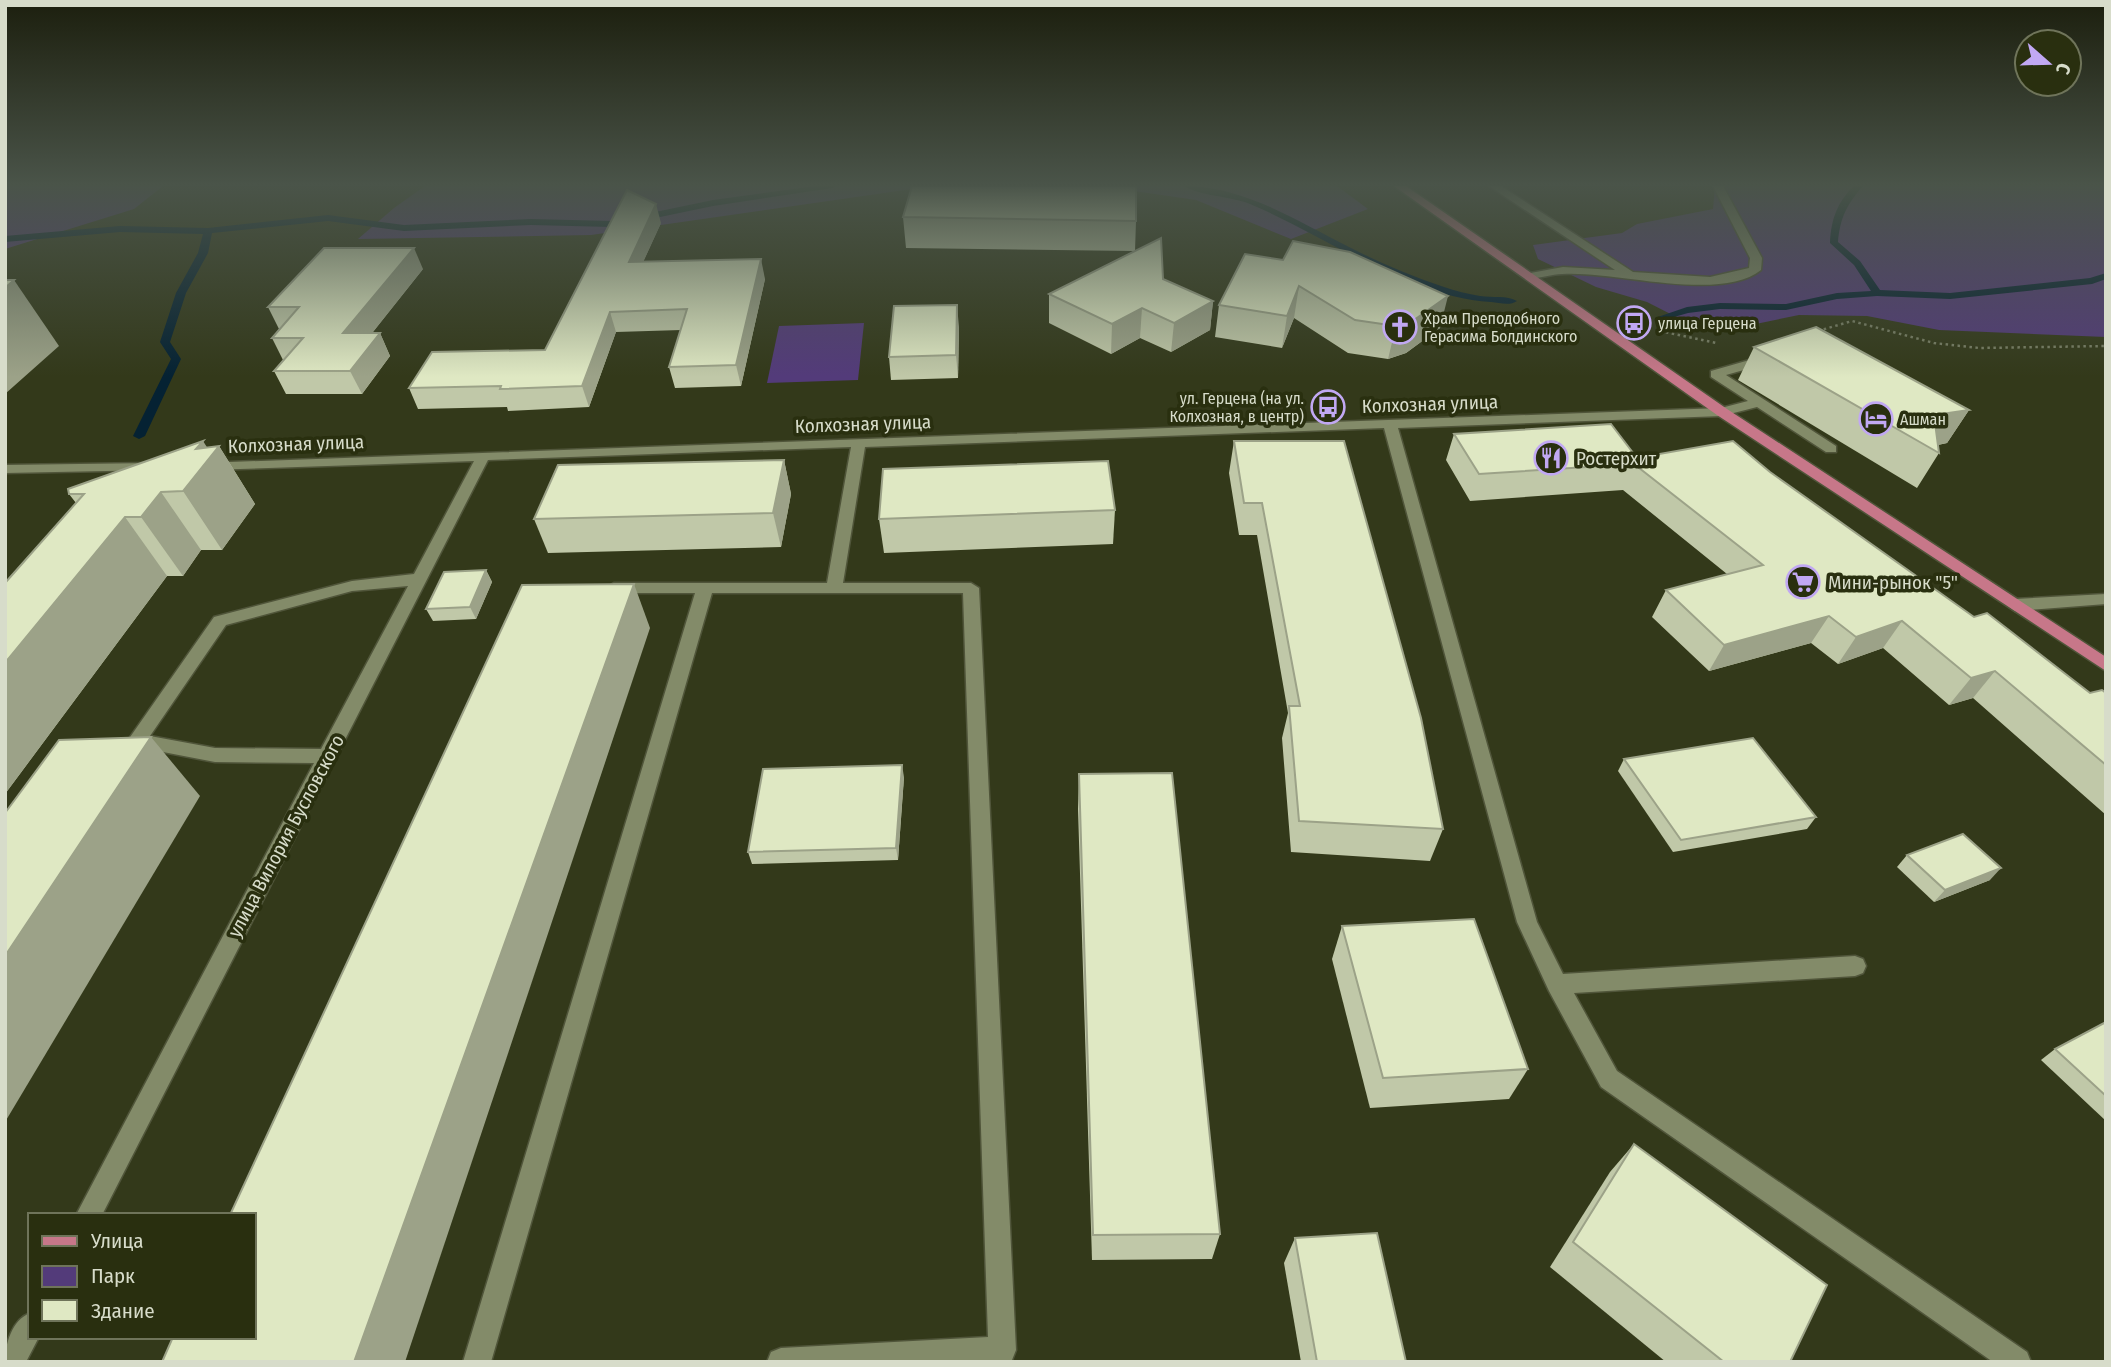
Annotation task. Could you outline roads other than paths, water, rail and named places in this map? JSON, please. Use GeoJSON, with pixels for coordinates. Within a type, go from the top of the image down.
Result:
{"type":"FeatureCollection","features":[{"type":"Feature","properties":{"kind":"main road"},"geometry":{"type":"LineString","coordinates":[[1491,250],[1722,412],[2106,665]]}},
{"type":"Feature","properties":{"kind":"street"},"geometry":{"type":"LineString","coordinates":[[1591,250],[1630,275]]}},
{"type":"Feature","properties":{"kind":"street"},"geometry":{"type":"LineString","coordinates":[[1529,276],[1563,270],[1712,280],[1741,276],[1755,270],[1756,258],[1752,250]]}},
{"type":"Feature","properties":{"kind":"street"},"geometry":{"type":"LineString","coordinates":[[1767,359],[1716,374],[1831,449]]}},
{"type":"Feature","properties":{"kind":"street","name":"Колхозная улица"},"geometry":{"type":"LineString","coordinates":[[199,466],[1722,412],[1758,402]]}},
{"type":"Feature","properties":{"kind":"street"},"geometry":{"type":"LineString","coordinates":[[1390,425],[1527,922],[1557,984],[1609,1079],[2017,1362]]}},
{"type":"Feature","properties":{"kind":"street"},"geometry":{"type":"LineString","coordinates":[[834,586],[859,443]]}},
{"type":"Feature","properties":{"kind":"street","name":"улица Вилория Бусловского"},"geometry":{"type":"LineString","coordinates":[[89,1213],[484,457]]}},
{"type":"Feature","properties":{"kind":"street"},"geometry":{"type":"LineString","coordinates":[[5,469],[171,467]]}},
{"type":"Feature","properties":{"kind":"street"},"geometry":{"type":"LineString","coordinates":[[328,756],[215,755],[137,740],[220,621],[352,586],[420,579]]}},
{"type":"Feature","properties":{"kind":"street"},"geometry":{"type":"LineString","coordinates":[[596,588],[971,588],[1002,1350],[781,1362]]}},
{"type":"Feature","properties":{"kind":"street"},"geometry":{"type":"LineString","coordinates":[[477,1362],[705,588]]}},
{"type":"Feature","properties":{"kind":"street"},"geometry":{"type":"LineString","coordinates":[[2015,605],[2106,599]]}},
{"type":"Feature","properties":{"kind":"street"},"geometry":{"type":"LineString","coordinates":[[1557,984],[1856,966]]}},
{"type":"Feature","properties":{"kind":"street"},"geometry":{"type":"LineString","coordinates":[[11,1362],[28,1330]]}},
{"type":"Feature","properties":{"kind":"waterway"},"geometry":{"type":"LineString","coordinates":[[139,436],[176,359],[165,342],[181,293],[204,250]]}},
{"type":"Feature","properties":{"kind":"waterway"},"geometry":{"type":"LineString","coordinates":[[1348,250],[1380,266],[1447,291],[1480,299],[1512,301]]}},
{"type":"Feature","properties":{"kind":"waterway"},"geometry":{"type":"LineString","coordinates":[[1842,250],[1857,263],[1877,293]]}},
{"type":"Feature","properties":{"kind":"waterway"},"geometry":{"type":"LineString","coordinates":[[1877,293],[1950,296],[2092,281],[2106,276]]}},
{"type":"Feature","properties":{"kind":"waterway"},"geometry":{"type":"LineString","coordinates":[[1660,318],[1687,310],[1720,306],[1786,307],[1837,296],[1877,293]]}},
{"type":"Feature","properties":{"kind":"place","name":"улица Герцена"},"geometry":{"type":"Point","coordinates":[1634,323]}},
{"type":"Feature","properties":{"kind":"place","name":"Храм Преподобного Герасима Болдинского"},"geometry":{"type":"Point","coordinates":[1400,327]}},
{"type":"Feature","properties":{"kind":"place","name":"ул. Герцена (на ул. Колхозная, в центр)"},"geometry":{"type":"Point","coordinates":[1328,407]}},
{"type":"Feature","properties":{"kind":"place","name":"Ашман"},"geometry":{"type":"Point","coordinates":[1876,419]}},
{"type":"Feature","properties":{"kind":"place","name":"Ростерхит"},"geometry":{"type":"Point","coordinates":[1551,458]}},
{"type":"Feature","properties":{"kind":"place","name":"Мини-рынок \"5\""},"geometry":{"type":"Point","coordinates":[1803,582]}}]}
